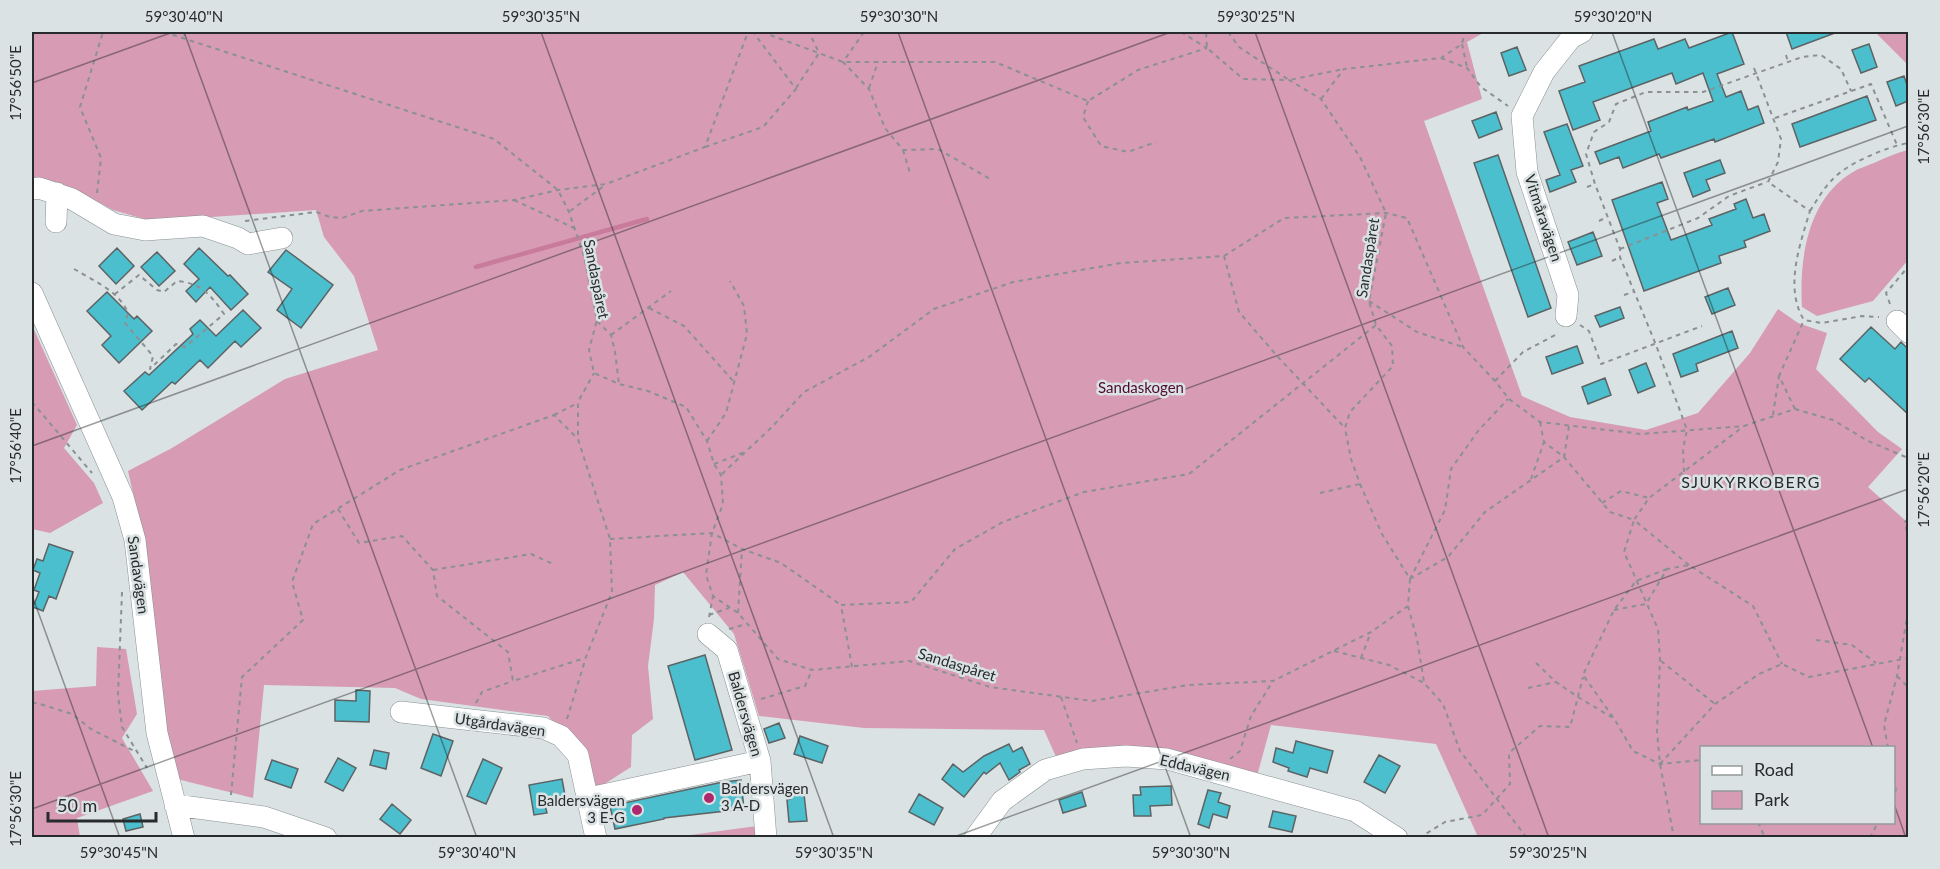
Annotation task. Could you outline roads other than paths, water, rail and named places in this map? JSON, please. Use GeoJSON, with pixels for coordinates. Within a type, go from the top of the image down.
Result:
{"type":"FeatureCollection","features":[{"type":"Feature","properties":{"kind":"street","name":"Vitmåravägen"},"geometry":{"type":"LineString","coordinates":[[1566,316],[1568,295],[1527,172],[1522,116],[1544,72],[1571,38],[1582,32]]}},
{"type":"Feature","properties":{"kind":"street"},"geometry":{"type":"LineString","coordinates":[[32,189],[39,188],[57,193],[114,224],[145,230],[203,226],[248,244],[282,238]]}},
{"type":"Feature","properties":{"kind":"street"},"geometry":{"type":"LineString","coordinates":[[56,222],[57,193]]}},
{"type":"Feature","properties":{"kind":"street","name":"Sandavägen"},"geometry":{"type":"LineString","coordinates":[[32,293],[123,497],[135,540],[157,733],[184,837]]}},
{"type":"Feature","properties":{"kind":"street","name":"Baldersvägen"},"geometry":{"type":"LineString","coordinates":[[709,625],[727,650],[760,761],[766,837]]}},
{"type":"Feature","properties":{"kind":"street","name":"Utgårdavägen"},"geometry":{"type":"LineString","coordinates":[[401,712],[543,728],[561,736],[579,755],[596,837]]}},
{"type":"Feature","properties":{"kind":"street","name":"Eddavägen"},"geometry":{"type":"LineString","coordinates":[[975,837],[1002,801],[1045,770],[1083,759],[1126,756],[1167,759],[1355,811],[1397,837]]}},
{"type":"Feature","properties":{"kind":"street"},"geometry":{"type":"LineString","coordinates":[[589,798],[760,761]]}},
{"type":"Feature","properties":{"kind":"street"},"geometry":{"type":"LineString","coordinates":[[175,805],[264,818],[326,837]]}},
{"type":"Feature","properties":{"kind":"waterway"},"geometry":{"type":"LineString","coordinates":[[476,267],[647,219]]}},
{"type":"Feature","properties":{"kind":"place","name":"Baldersvägen 3 A-D"},"geometry":{"type":"Point","coordinates":[709,798]}},
{"type":"Feature","properties":{"kind":"place","name":"Baldersvägen 3 E-G"},"geometry":{"type":"Point","coordinates":[637,810]}},
{"type":"Feature","properties":{"kind":"district","name":"SJUKYRKOBERG"},"geometry":{"type":"Point","coordinates":[1751,482]}},
{"type":"Feature","properties":{"kind":"park label","name":"Sandaskogen"},"geometry":{"type":"Point","coordinates":[1141,388]}}]}
